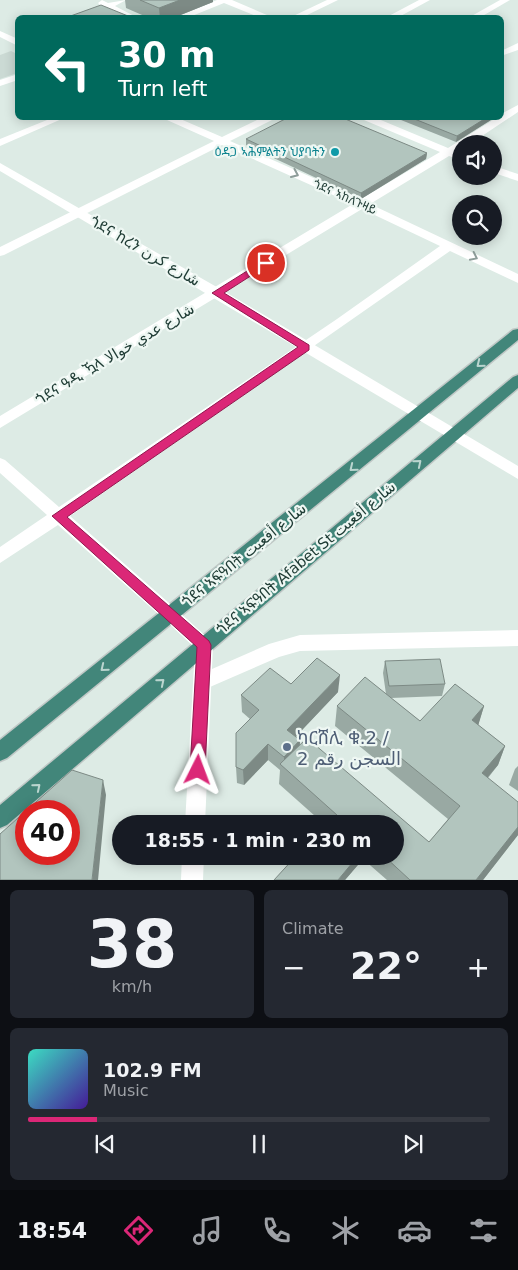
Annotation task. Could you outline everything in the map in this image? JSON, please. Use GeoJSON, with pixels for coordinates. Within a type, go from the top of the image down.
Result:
{"type":"FeatureCollection","features":[{"type":"Feature","properties":{"kind":"highway","name":"ጎደና ኣፍዓበት شارع أفعبت"},"geometry":{"type":"LineString","coordinates":[[0,752],[518,333]]}},
{"type":"Feature","properties":{"kind":"highway"},"geometry":{"type":"LineString","coordinates":[[451,434],[518,380]]}},
{"type":"Feature","properties":{"kind":"highway","name":"ጎደና ኣፍዓበት Afabet St شارع أفعبت"},"geometry":{"type":"LineString","coordinates":[[0,818],[451,434]]}},
{"type":"Feature","properties":{"kind":"street"},"geometry":{"type":"LineString","coordinates":[[93,0],[127,15]]}},
{"type":"Feature","properties":{"kind":"street"},"geometry":{"type":"LineString","coordinates":[[83,15],[122,0]]}},
{"type":"Feature","properties":{"kind":"street"},"geometry":{"type":"LineString","coordinates":[[186,15],[225,0],[262,15]]}},
{"type":"Feature","properties":{"kind":"street"},"geometry":{"type":"LineString","coordinates":[[300,15],[334,0]]}},
{"type":"Feature","properties":{"kind":"street"},"geometry":{"type":"LineString","coordinates":[[395,15],[426,0]]}},
{"type":"Feature","properties":{"kind":"street"},"geometry":{"type":"LineString","coordinates":[[478,15],[506,0]]}},
{"type":"Feature","properties":{"kind":"street"},"geometry":{"type":"LineString","coordinates":[[0,34],[15,41]]}},
{"type":"Feature","properties":{"kind":"street"},"geometry":{"type":"LineString","coordinates":[[0,46],[15,41]]}},
{"type":"Feature","properties":{"kind":"street"},"geometry":{"type":"LineString","coordinates":[[504,54],[518,46]]}},
{"type":"Feature","properties":{"kind":"street"},"geometry":{"type":"LineString","coordinates":[[0,83],[15,78]]}},
{"type":"Feature","properties":{"kind":"street"},"geometry":{"type":"LineString","coordinates":[[504,107],[517,110]]}},
{"type":"Feature","properties":{"kind":"street","name":"ጎደና ዓዲ ዃላ شارع عدي خوالا"},"geometry":{"type":"LineString","coordinates":[[504,118],[517,110]]}},
{"type":"Feature","properties":{"kind":"street"},"geometry":{"type":"LineString","coordinates":[[0,143],[54,120]]}},
{"type":"Feature","properties":{"kind":"street","name":"ጎደና ኣከለጉዛይ"},"geometry":{"type":"LineString","coordinates":[[175,120],[364,205],[518,279]]}},
{"type":"Feature","properties":{"kind":"street"},"geometry":{"type":"LineString","coordinates":[[0,252],[264,120]]}},
{"type":"Feature","properties":{"kind":"street"},"geometry":{"type":"LineString","coordinates":[[373,120],[452,153]]}},
{"type":"Feature","properties":{"kind":"street","name":"ጎደና ዓዲ ዃላ شارع عدي خوالا"},"geometry":{"type":"LineString","coordinates":[[476,135],[501,120]]}},
{"type":"Feature","properties":{"kind":"street","name":"ጎደና ዓዲ ዃላ شارع عدي خوالا"},"geometry":{"type":"LineString","coordinates":[[0,423],[364,205],[452,156]]}},
{"type":"Feature","properties":{"kind":"street","name":"ጎደና ከረን شارع كرن"},"geometry":{"type":"LineString","coordinates":[[0,166],[518,473]]}},
{"type":"Feature","properties":{"kind":"street"},"geometry":{"type":"LineString","coordinates":[[502,172],[518,178]]}},
{"type":"Feature","properties":{"kind":"street"},"geometry":{"type":"LineString","coordinates":[[0,556],[450,245]]}},
{"type":"Feature","properties":{"kind":"street"},"geometry":{"type":"LineString","coordinates":[[0,464],[204,645],[196,815]]}},
{"type":"Feature","properties":{"kind":"street"},"geometry":{"type":"LineString","coordinates":[[203,682],[275,650],[300,644],[518,638]]}},
{"type":"Feature","properties":{"kind":"street"},"geometry":{"type":"LineString","coordinates":[[192,880],[193,865]]}},
{"type":"Feature","properties":{"kind":"shaded area"},"geometry":{"type":"Polygon","coordinates":[[[11,51],[15,53],[15,74],[0,79],[0,55],[11,51]]]}},
{"type":"Feature","properties":{"kind":"building"},"geometry":{"type":"Polygon","coordinates":[[[140,0],[180,0],[159,8],[140,0]]]}},
{"type":"Feature","properties":{"kind":"building"},"geometry":{"type":"Polygon","coordinates":[[[101,5],[126,15],[73,15],[101,5]]]}},
{"type":"Feature","properties":{"kind":"building","name":"ዕዳጋ ኣሕምልትን ህያባትን"},"geometry":{"type":"Polygon","coordinates":[[[283,120],[348,120],[427,153],[361,193],[246,139],[283,120]]]}},
{"type":"Feature","properties":{"kind":"building"},"geometry":{"type":"Polygon","coordinates":[[[417,120],[483,120],[459,135],[454,135],[417,120]]]}},
{"type":"Feature","properties":{"kind":"building"},"geometry":{"type":"Polygon","coordinates":[[[317,658],[340,675],[287,730],[300,740],[284,757],[268,744],[243,770],[236,767],[236,733],[259,710],[241,695],[270,668],[291,684],[317,658]]]}},
{"type":"Feature","properties":{"kind":"building"},"geometry":{"type":"Polygon","coordinates":[[[440,659],[445,684],[389,686],[385,661],[440,659]]]}},
{"type":"Feature","properties":{"kind":"building"},"geometry":{"type":"Polygon","coordinates":[[[365,677],[420,721],[455,684],[484,706],[472,720],[505,746],[482,773],[518,802],[518,827],[476,880],[410,880],[394,865],[404,865],[404,821],[429,842],[460,806],[337,706],[365,677]]]}},
{"type":"Feature","properties":{"kind":"building"},"geometry":{"type":"Polygon","coordinates":[[[307,738],[397,815],[337,815],[280,764],[307,738]]]}},
{"type":"Feature","properties":{"kind":"building"},"geometry":{"type":"Polygon","coordinates":[[[72,770],[103,780],[92,880],[0,880],[0,834],[15,821],[15,865],[80,865],[80,800],[38,800],[72,770]]]}},
{"type":"Feature","properties":{"kind":"building"},"geometry":{"type":"Polygon","coordinates":[[[288,865],[350,865],[338,880],[274,880],[288,865]]]}},
{"type":"Feature","properties":{"kind":"place","name":"ዕዳጋ ኣሕምልትን ህያባትን"},"geometry":{"type":"Point","coordinates":[335,152]}},
{"type":"Feature","properties":{"kind":"place","name":"ካርሸሊ ቁ.2 / السجن رقم 2"},"geometry":{"type":"Point","coordinates":[287,747]}},
{"type":"Feature","properties":{"kind":"route"},"geometry":{"type":"LineString","coordinates":[[198,770],[204,645],[59,516],[305,347],[217,293],[266,263]]}}]}
